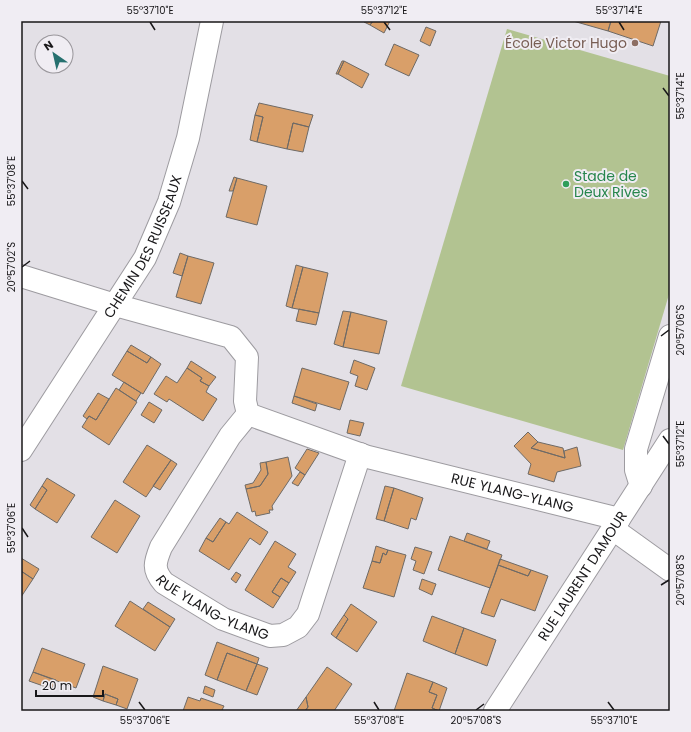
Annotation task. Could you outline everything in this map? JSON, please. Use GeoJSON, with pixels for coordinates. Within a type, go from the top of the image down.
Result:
{"type":"FeatureCollection","features":[{"type":"Feature","properties":{"kind":"street","name":"CHEMIN DES RUISSEAUX"},"geometry":{"type":"LineString","coordinates":[[21,450],[145,258],[169,202],[188,138],[212,21]]}},
{"type":"Feature","properties":{"kind":"street"},"geometry":{"type":"LineString","coordinates":[[21,276],[115,305],[231,337],[247,358],[245,401],[248,414]]}},
{"type":"Feature","properties":{"kind":"street"},"geometry":{"type":"LineString","coordinates":[[640,486],[636,470],[636,449],[670,336]]}},
{"type":"Feature","properties":{"kind":"street","name":"RUE YLANG-YLANG"},"geometry":{"type":"LineString","coordinates":[[360,454],[308,614],[298,627],[283,635],[270,636],[223,619],[164,582],[158,576],[155,563],[161,547],[230,436],[248,414],[360,454],[616,524]]}},
{"type":"Feature","properties":{"kind":"street","name":"RUE LAURENT DAMOUR"},"geometry":{"type":"LineString","coordinates":[[496,711],[670,440]]}},
{"type":"Feature","properties":{"kind":"street"},"geometry":{"type":"LineString","coordinates":[[616,524],[670,570]]}},
{"type":"Feature","properties":{"kind":"green space","name":"Stade de Deux Rives"},"geometry":{"type":"Polygon","coordinates":[[[507,29],[670,76],[670,291],[623,450],[401,386],[507,29]]]}},
{"type":"Feature","properties":{"kind":"building"},"geometry":{"type":"Polygon","coordinates":[[[364,21],[373,21],[370,25],[364,21]]]}},
{"type":"Feature","properties":{"kind":"building"},"geometry":{"type":"Polygon","coordinates":[[[373,21],[390,21],[384,33],[370,25],[373,21]]]}},
{"type":"Feature","properties":{"kind":"building"},"geometry":{"type":"Polygon","coordinates":[[[573,21],[611,21],[608,31],[573,21]]]}},
{"type":"Feature","properties":{"kind":"building"},"geometry":{"type":"Polygon","coordinates":[[[611,21],[661,21],[653,46],[608,31],[611,21]]]}},
{"type":"Feature","properties":{"kind":"building"},"geometry":{"type":"Polygon","coordinates":[[[426,27],[436,31],[430,46],[420,41],[426,27]]]}},
{"type":"Feature","properties":{"kind":"building"},"geometry":{"type":"Polygon","coordinates":[[[394,44],[419,55],[409,76],[385,65],[394,44]]]}},
{"type":"Feature","properties":{"kind":"building"},"geometry":{"type":"Polygon","coordinates":[[[342,61],[344,61],[338,74],[336,74],[342,61]]]}},
{"type":"Feature","properties":{"kind":"building"},"geometry":{"type":"Polygon","coordinates":[[[344,61],[369,74],[362,88],[338,74],[344,61]]]}},
{"type":"Feature","properties":{"kind":"building"},"geometry":{"type":"Polygon","coordinates":[[[259,103],[313,115],[309,127],[293,123],[287,149],[257,142],[263,117],[255,115],[259,103]]]}},
{"type":"Feature","properties":{"kind":"building"},"geometry":{"type":"Polygon","coordinates":[[[255,115],[263,117],[257,142],[250,140],[255,115]]]}},
{"type":"Feature","properties":{"kind":"building"},"geometry":{"type":"Polygon","coordinates":[[[293,123],[309,127],[303,152],[287,149],[293,123]]]}},
{"type":"Feature","properties":{"kind":"building"},"geometry":{"type":"Polygon","coordinates":[[[234,177],[237,178],[233,191],[229,191],[234,177]]]}},
{"type":"Feature","properties":{"kind":"building"},"geometry":{"type":"Polygon","coordinates":[[[237,178],[267,186],[257,225],[226,217],[237,178]]]}},
{"type":"Feature","properties":{"kind":"building"},"geometry":{"type":"Polygon","coordinates":[[[180,253],[188,256],[182,276],[173,273],[180,253]]]}},
{"type":"Feature","properties":{"kind":"building"},"geometry":{"type":"Polygon","coordinates":[[[188,256],[214,263],[201,304],[176,297],[188,256]]]}},
{"type":"Feature","properties":{"kind":"building"},"geometry":{"type":"Polygon","coordinates":[[[296,265],[303,267],[292,308],[286,306],[296,265]]]}},
{"type":"Feature","properties":{"kind":"building"},"geometry":{"type":"Polygon","coordinates":[[[303,267],[328,273],[319,313],[292,308],[303,267]]]}},
{"type":"Feature","properties":{"kind":"building"},"geometry":{"type":"Polygon","coordinates":[[[299,309],[319,313],[316,325],[296,321],[299,309]]]}},
{"type":"Feature","properties":{"kind":"building"},"geometry":{"type":"Polygon","coordinates":[[[343,311],[351,312],[343,347],[334,344],[343,311]]]}},
{"type":"Feature","properties":{"kind":"building"},"geometry":{"type":"Polygon","coordinates":[[[351,312],[387,321],[379,354],[343,347],[351,312]]]}},
{"type":"Feature","properties":{"kind":"building"},"geometry":{"type":"Polygon","coordinates":[[[131,345],[151,357],[147,363],[127,351],[131,345]]]}},
{"type":"Feature","properties":{"kind":"building"},"geometry":{"type":"Polygon","coordinates":[[[127,351],[147,363],[151,357],[161,364],[143,394],[112,375],[127,351]]]}},
{"type":"Feature","properties":{"kind":"building"},"geometry":{"type":"Polygon","coordinates":[[[354,360],[375,368],[367,390],[355,386],[358,376],[350,373],[354,360]]]}},
{"type":"Feature","properties":{"kind":"building"},"geometry":{"type":"Polygon","coordinates":[[[191,361],[216,377],[209,386],[200,381],[202,378],[187,368],[191,361]]]}},
{"type":"Feature","properties":{"kind":"building"},"geometry":{"type":"Polygon","coordinates":[[[187,368],[202,378],[200,381],[209,386],[206,392],[217,399],[203,421],[169,399],[167,402],[154,394],[166,376],[177,383],[187,368]]]}},
{"type":"Feature","properties":{"kind":"building"},"geometry":{"type":"Polygon","coordinates":[[[302,368],[349,382],[340,410],[294,396],[302,368]]]}},
{"type":"Feature","properties":{"kind":"building"},"geometry":{"type":"Polygon","coordinates":[[[124,382],[141,393],[136,401],[119,390],[124,382]]]}},
{"type":"Feature","properties":{"kind":"building"},"geometry":{"type":"Polygon","coordinates":[[[116,388],[137,402],[109,445],[82,427],[89,416],[96,420],[116,388]]]}},
{"type":"Feature","properties":{"kind":"building"},"geometry":{"type":"Polygon","coordinates":[[[98,393],[109,399],[96,420],[89,416],[87,419],[83,416],[98,393]]]}},
{"type":"Feature","properties":{"kind":"building"},"geometry":{"type":"Polygon","coordinates":[[[294,396],[317,404],[315,411],[292,403],[294,396]]]}},
{"type":"Feature","properties":{"kind":"building"},"geometry":{"type":"Polygon","coordinates":[[[149,402],[162,410],[154,423],[141,415],[149,402]]]}},
{"type":"Feature","properties":{"kind":"building"},"geometry":{"type":"Polygon","coordinates":[[[350,420],[364,423],[360,436],[347,433],[350,420]]]}},
{"type":"Feature","properties":{"kind":"building"},"geometry":{"type":"Polygon","coordinates":[[[528,432],[538,442],[531,448],[565,458],[564,451],[577,447],[581,466],[557,472],[554,482],[528,474],[531,464],[514,446],[528,432]]]}},
{"type":"Feature","properties":{"kind":"building"},"geometry":{"type":"Polygon","coordinates":[[[538,442],[563,448],[565,458],[531,448],[538,442]]]}},
{"type":"Feature","properties":{"kind":"building"},"geometry":{"type":"Polygon","coordinates":[[[147,445],[171,460],[146,497],[123,482],[147,445]]]}},
{"type":"Feature","properties":{"kind":"building"},"geometry":{"type":"Polygon","coordinates":[[[307,449],[319,453],[305,475],[295,468],[307,449]]]}},
{"type":"Feature","properties":{"kind":"building"},"geometry":{"type":"Polygon","coordinates":[[[288,457],[292,476],[272,506],[273,510],[269,510],[270,513],[256,516],[255,511],[252,512],[246,489],[260,486],[268,474],[266,462],[288,457]]]}},
{"type":"Feature","properties":{"kind":"building"},"geometry":{"type":"Polygon","coordinates":[[[171,460],[177,464],[160,490],[153,486],[171,460]]]}},
{"type":"Feature","properties":{"kind":"building"},"geometry":{"type":"Polygon","coordinates":[[[266,462],[268,474],[260,486],[246,489],[245,485],[253,483],[261,470],[260,463],[266,462]]]}},
{"type":"Feature","properties":{"kind":"building"},"geometry":{"type":"Polygon","coordinates":[[[300,472],[305,475],[298,486],[292,483],[300,472]]]}},
{"type":"Feature","properties":{"kind":"building"},"geometry":{"type":"Polygon","coordinates":[[[47,478],[75,495],[57,523],[35,509],[47,490],[42,486],[47,478]]]}},
{"type":"Feature","properties":{"kind":"building"},"geometry":{"type":"Polygon","coordinates":[[[42,486],[47,490],[35,509],[30,505],[42,486]]]}},
{"type":"Feature","properties":{"kind":"building"},"geometry":{"type":"Polygon","coordinates":[[[385,486],[394,488],[384,521],[376,519],[385,486]]]}},
{"type":"Feature","properties":{"kind":"building"},"geometry":{"type":"Polygon","coordinates":[[[394,488],[423,498],[416,520],[411,518],[408,529],[384,521],[394,488]]]}},
{"type":"Feature","properties":{"kind":"building"},"geometry":{"type":"Polygon","coordinates":[[[115,500],[140,516],[117,553],[91,537],[115,500]]]}},
{"type":"Feature","properties":{"kind":"building"},"geometry":{"type":"Polygon","coordinates":[[[237,512],[268,532],[260,545],[250,538],[229,570],[199,551],[206,538],[213,542],[226,522],[229,524],[237,512]]]}},
{"type":"Feature","properties":{"kind":"building"},"geometry":{"type":"Polygon","coordinates":[[[220,518],[226,522],[213,542],[206,538],[220,518]]]}},
{"type":"Feature","properties":{"kind":"building"},"geometry":{"type":"Polygon","coordinates":[[[467,533],[490,541],[487,549],[464,541],[467,533]]]}},
{"type":"Feature","properties":{"kind":"building"},"geometry":{"type":"Polygon","coordinates":[[[450,536],[502,555],[490,588],[438,570],[450,536]]]}},
{"type":"Feature","properties":{"kind":"building"},"geometry":{"type":"Polygon","coordinates":[[[275,541],[296,554],[288,567],[296,572],[289,583],[281,578],[272,592],[280,597],[273,608],[245,590],[275,541]]]}},
{"type":"Feature","properties":{"kind":"building"},"geometry":{"type":"Polygon","coordinates":[[[376,546],[388,550],[386,555],[383,553],[380,563],[372,561],[376,546]]]}},
{"type":"Feature","properties":{"kind":"building"},"geometry":{"type":"Polygon","coordinates":[[[415,547],[432,552],[424,574],[413,570],[416,561],[411,559],[415,547]]]}},
{"type":"Feature","properties":{"kind":"building"},"geometry":{"type":"Polygon","coordinates":[[[388,550],[406,555],[394,597],[363,588],[372,561],[380,563],[383,553],[386,555],[388,550]]]}},
{"type":"Feature","properties":{"kind":"building"},"geometry":{"type":"Polygon","coordinates":[[[21,558],[39,569],[33,579],[21,571],[21,558]]]}},
{"type":"Feature","properties":{"kind":"building"},"geometry":{"type":"Polygon","coordinates":[[[500,559],[531,570],[528,576],[498,565],[500,559]]]}},
{"type":"Feature","properties":{"kind":"building"},"geometry":{"type":"Polygon","coordinates":[[[498,565],[528,576],[531,570],[548,576],[535,611],[501,599],[494,617],[481,613],[498,565]]]}},
{"type":"Feature","properties":{"kind":"building"},"geometry":{"type":"Polygon","coordinates":[[[21,571],[33,579],[21,597],[21,571]]]}},
{"type":"Feature","properties":{"kind":"building"},"geometry":{"type":"Polygon","coordinates":[[[236,572],[241,575],[236,583],[231,579],[236,572]]]}},
{"type":"Feature","properties":{"kind":"building"},"geometry":{"type":"Polygon","coordinates":[[[281,578],[289,583],[280,597],[272,592],[281,578]]]}},
{"type":"Feature","properties":{"kind":"building"},"geometry":{"type":"Polygon","coordinates":[[[422,579],[436,584],[432,595],[419,589],[422,579]]]}},
{"type":"Feature","properties":{"kind":"building"},"geometry":{"type":"Polygon","coordinates":[[[130,601],[170,627],[155,651],[115,626],[130,601]]]}},
{"type":"Feature","properties":{"kind":"building"},"geometry":{"type":"Polygon","coordinates":[[[148,602],[175,619],[170,627],[143,609],[148,602]]]}},
{"type":"Feature","properties":{"kind":"building"},"geometry":{"type":"Polygon","coordinates":[[[351,604],[377,622],[357,652],[336,638],[348,619],[344,615],[351,604]]]}},
{"type":"Feature","properties":{"kind":"building"},"geometry":{"type":"Polygon","coordinates":[[[344,615],[348,619],[336,638],[331,634],[344,615]]]}},
{"type":"Feature","properties":{"kind":"building"},"geometry":{"type":"Polygon","coordinates":[[[432,616],[464,628],[455,654],[423,641],[432,616]]]}},
{"type":"Feature","properties":{"kind":"building"},"geometry":{"type":"Polygon","coordinates":[[[464,628],[496,640],[487,666],[455,654],[464,628]]]}},
{"type":"Feature","properties":{"kind":"building"},"geometry":{"type":"Polygon","coordinates":[[[217,642],[259,658],[257,664],[227,653],[217,680],[205,675],[217,642]]]}},
{"type":"Feature","properties":{"kind":"building"},"geometry":{"type":"Polygon","coordinates":[[[42,648],[85,664],[76,688],[33,672],[42,648]]]}},
{"type":"Feature","properties":{"kind":"building"},"geometry":{"type":"Polygon","coordinates":[[[227,653],[257,664],[246,691],[217,680],[227,653]]]}},
{"type":"Feature","properties":{"kind":"building"},"geometry":{"type":"Polygon","coordinates":[[[257,664],[268,668],[257,695],[246,691],[257,664]]]}},
{"type":"Feature","properties":{"kind":"building"},"geometry":{"type":"Polygon","coordinates":[[[103,666],[138,679],[127,709],[116,705],[118,699],[105,694],[103,701],[93,697],[103,666]]]}},
{"type":"Feature","properties":{"kind":"building"},"geometry":{"type":"Polygon","coordinates":[[[327,667],[352,684],[334,711],[305,711],[308,707],[306,697],[327,667]]]}},
{"type":"Feature","properties":{"kind":"building"},"geometry":{"type":"Polygon","coordinates":[[[33,672],[56,680],[52,689],[29,681],[33,672]]]}},
{"type":"Feature","properties":{"kind":"building"},"geometry":{"type":"Polygon","coordinates":[[[407,673],[433,682],[429,692],[437,695],[432,708],[439,711],[394,711],[407,673]]]}},
{"type":"Feature","properties":{"kind":"building"},"geometry":{"type":"Polygon","coordinates":[[[433,682],[447,688],[439,711],[432,708],[437,695],[429,692],[433,682]]]}},
{"type":"Feature","properties":{"kind":"building"},"geometry":{"type":"Polygon","coordinates":[[[205,686],[215,690],[213,697],[203,693],[205,686]]]}},
{"type":"Feature","properties":{"kind":"building"},"geometry":{"type":"Polygon","coordinates":[[[105,694],[118,699],[116,705],[103,701],[105,694]]]}},
{"type":"Feature","properties":{"kind":"building"},"geometry":{"type":"Polygon","coordinates":[[[188,697],[200,701],[201,698],[224,706],[222,710],[226,711],[183,711],[188,697]]]}},
{"type":"Feature","properties":{"kind":"building"},"geometry":{"type":"Polygon","coordinates":[[[306,697],[308,707],[305,711],[296,711],[306,697]]]}},
{"type":"Feature","properties":{"kind":"place","name":"École Victor Hugo"},"geometry":{"type":"Point","coordinates":[635,43]}},
{"type":"Feature","properties":{"kind":"place","name":"Stade de Deux Rives"},"geometry":{"type":"Point","coordinates":[566,184]}}]}
